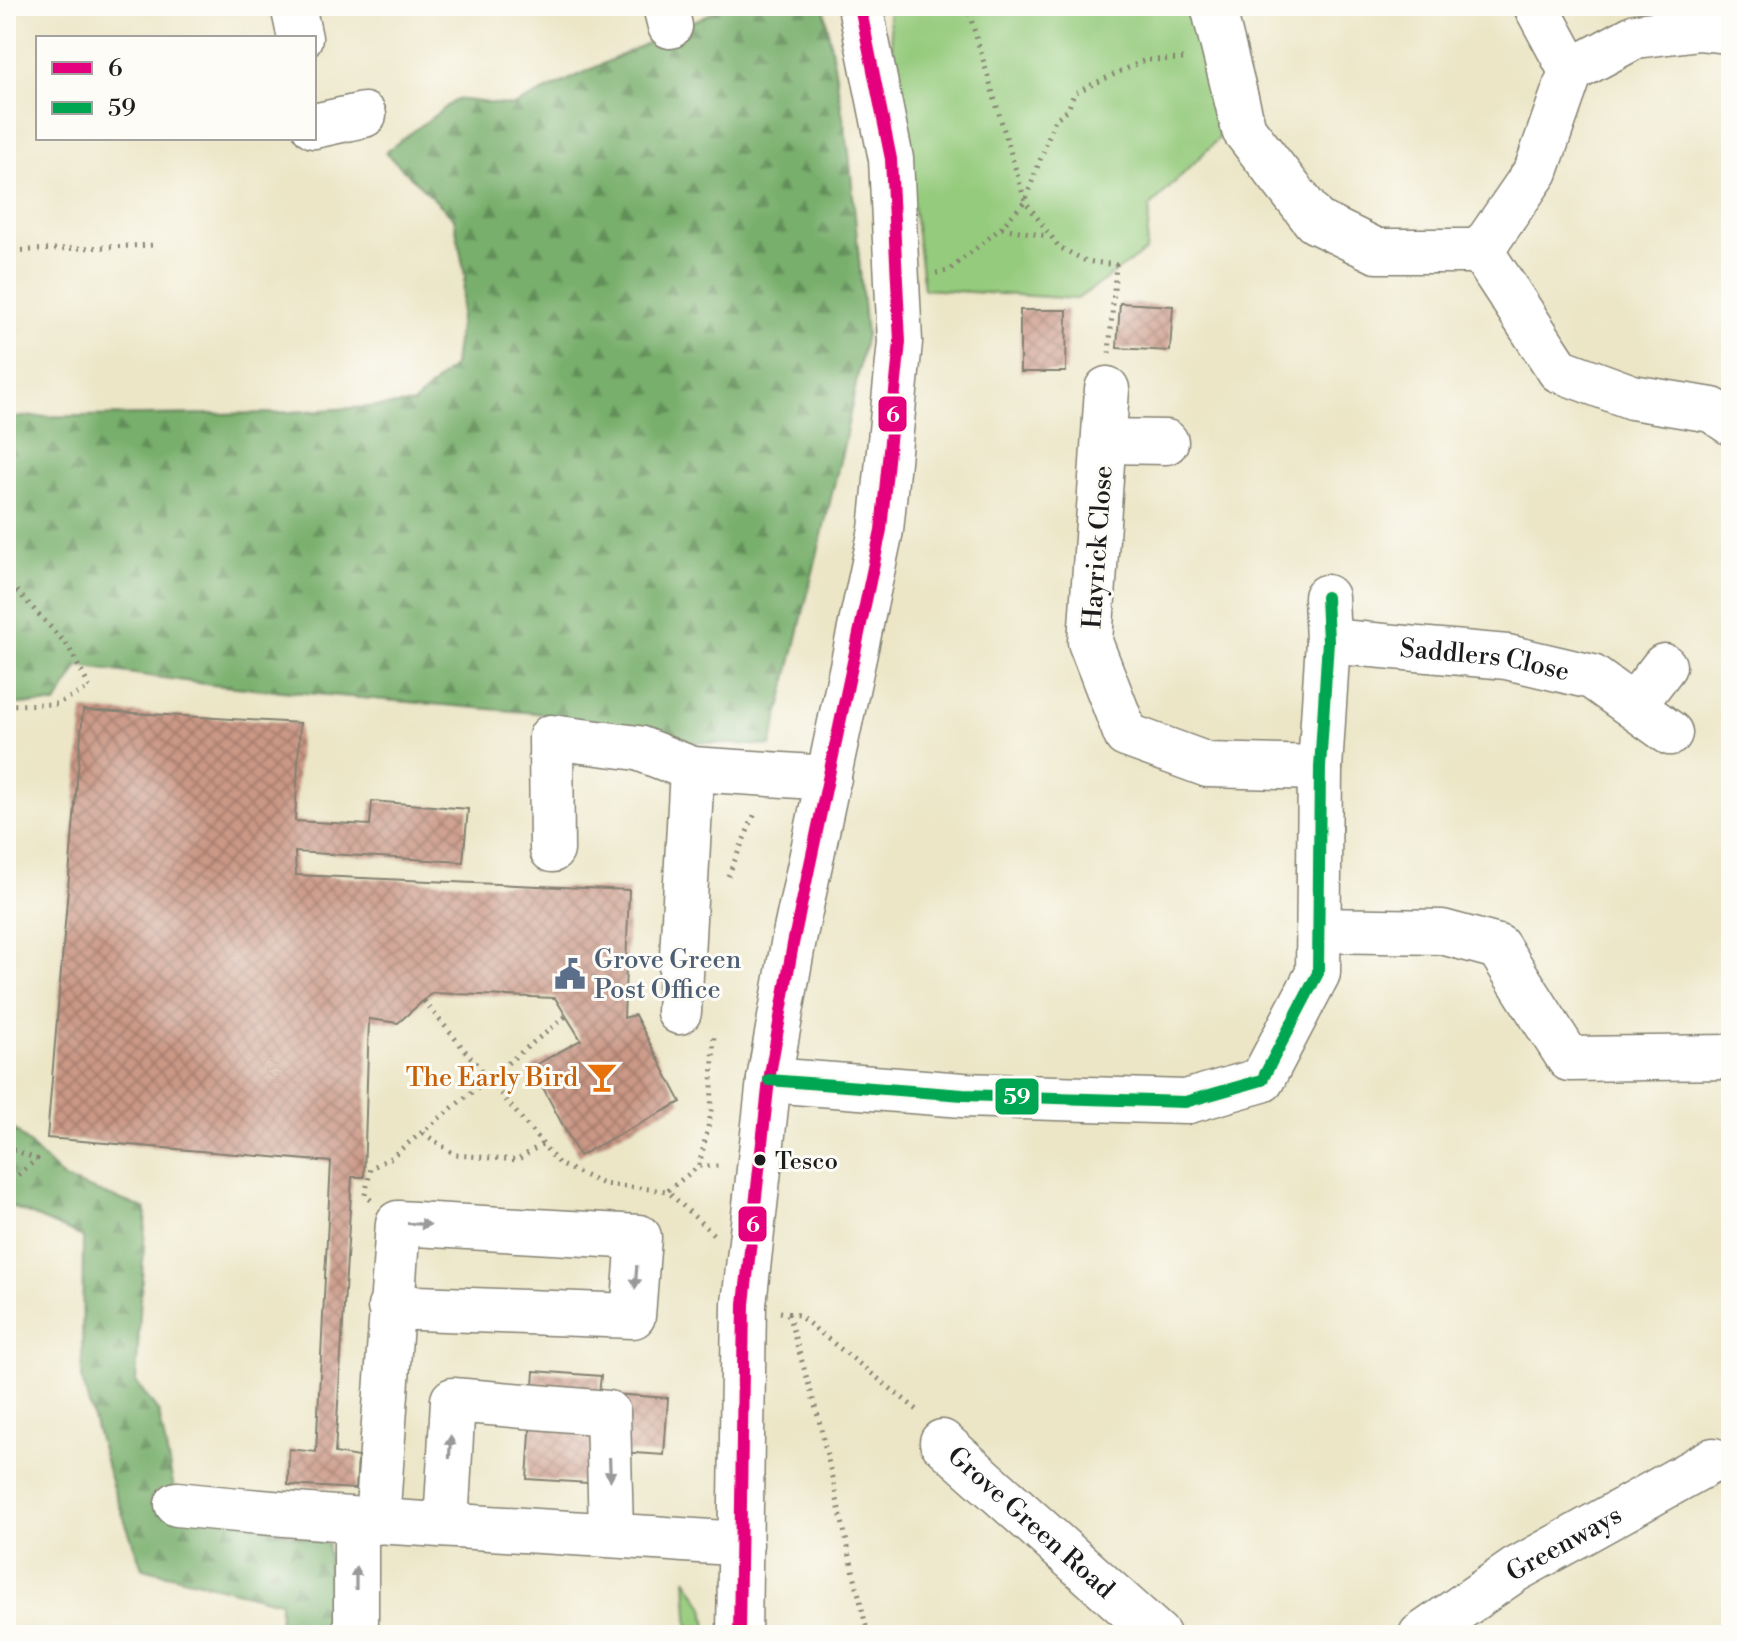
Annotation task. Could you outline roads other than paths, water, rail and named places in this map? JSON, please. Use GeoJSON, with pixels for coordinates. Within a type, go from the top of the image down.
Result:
{"type":"FeatureCollection","features":[{"type":"Feature","properties":{"kind":"street"},"geometry":{"type":"LineString","coordinates":[[293,6],[300,36]]}},
{"type":"Feature","properties":{"kind":"street"},"geometry":{"type":"LineString","coordinates":[[739,1635],[744,1304],[769,1080],[793,944],[881,530],[900,342],[891,159],[860,6]]}},
{"type":"Feature","properties":{"kind":"street"},"geometry":{"type":"LineString","coordinates":[[1213,6],[1244,130],[1315,221],[1377,251],[1481,251]]}},
{"type":"Feature","properties":{"kind":"street"},"geometry":{"type":"LineString","coordinates":[[1536,6],[1571,71]]}},
{"type":"Feature","properties":{"kind":"street"},"geometry":{"type":"LineString","coordinates":[[1481,251],[1536,171],[1571,71],[1636,36],[1699,28],[1731,31]]}},
{"type":"Feature","properties":{"kind":"street"},"geometry":{"type":"LineString","coordinates":[[316,115],[364,115]]}},
{"type":"Feature","properties":{"kind":"street"},"geometry":{"type":"LineString","coordinates":[[1481,251],[1559,370],[1632,397],[1712,410],[1731,423]]}},
{"type":"Feature","properties":{"kind":"street","name":"Hayrick Close"},"geometry":{"type":"LineString","coordinates":[[1107,389],[1090,642],[1126,735],[1208,765],[1320,768]]}},
{"type":"Feature","properties":{"kind":"street","name":"Hayrick Close"},"geometry":{"type":"LineString","coordinates":[[1104,441],[1166,442]]}},
{"type":"Feature","properties":{"kind":"street"},"geometry":{"type":"LineString","coordinates":[[769,1080],[963,1095],[1185,1102],[1262,1080],[1318,973],[1320,768],[1328,641],[1326,597]]}},
{"type":"Feature","properties":{"kind":"street","name":"Saddlers Close"},"geometry":{"type":"LineString","coordinates":[[1328,641],[1507,657],[1592,677],[1670,733]]}},
{"type":"Feature","properties":{"kind":"street"},"geometry":{"type":"LineString","coordinates":[[1633,706],[1664,666]]}},
{"type":"Feature","properties":{"kind":"street"},"geometry":{"type":"LineString","coordinates":[[552,850],[551,737],[638,748],[692,769],[829,778]]}},
{"type":"Feature","properties":{"kind":"street"},"geometry":{"type":"LineString","coordinates":[[679,1012],[692,769]]}},
{"type":"Feature","properties":{"kind":"street"},"geometry":{"type":"LineString","coordinates":[[1318,930],[1442,932],[1498,947],[1569,1059],[1731,1057]]}},
{"type":"Feature","properties":{"kind":"street"},"geometry":{"type":"LineString","coordinates":[[356,1635],[398,1223],[639,1237],[633,1316],[390,1307]]}},
{"type":"Feature","properties":{"kind":"street"},"geometry":{"type":"LineString","coordinates":[[446,1525],[453,1400],[608,1413],[611,1534]]}},
{"type":"Feature","properties":{"kind":"street","name":"Grove Green Road"},"geometry":{"type":"LineString","coordinates":[[942,1442],[1158,1635]]}},
{"type":"Feature","properties":{"kind":"street","name":"Greenways"},"geometry":{"type":"LineString","coordinates":[[1421,1635],[1515,1570],[1713,1460]]}},
{"type":"Feature","properties":{"kind":"street"},"geometry":{"type":"LineString","coordinates":[[177,1504],[366,1522],[741,1544]]}},
{"type":"Feature","properties":{"kind":"place","name":"Grove Green Post Office"},"geometry":{"type":"Point","coordinates":[570,974]}},
{"type":"Feature","properties":{"kind":"place","name":"The Early Bird"},"geometry":{"type":"Point","coordinates":[602,1077]}},
{"type":"Feature","properties":{"kind":"place","name":"Tesco"},"geometry":{"type":"Point","coordinates":[760,1160]}}]}
